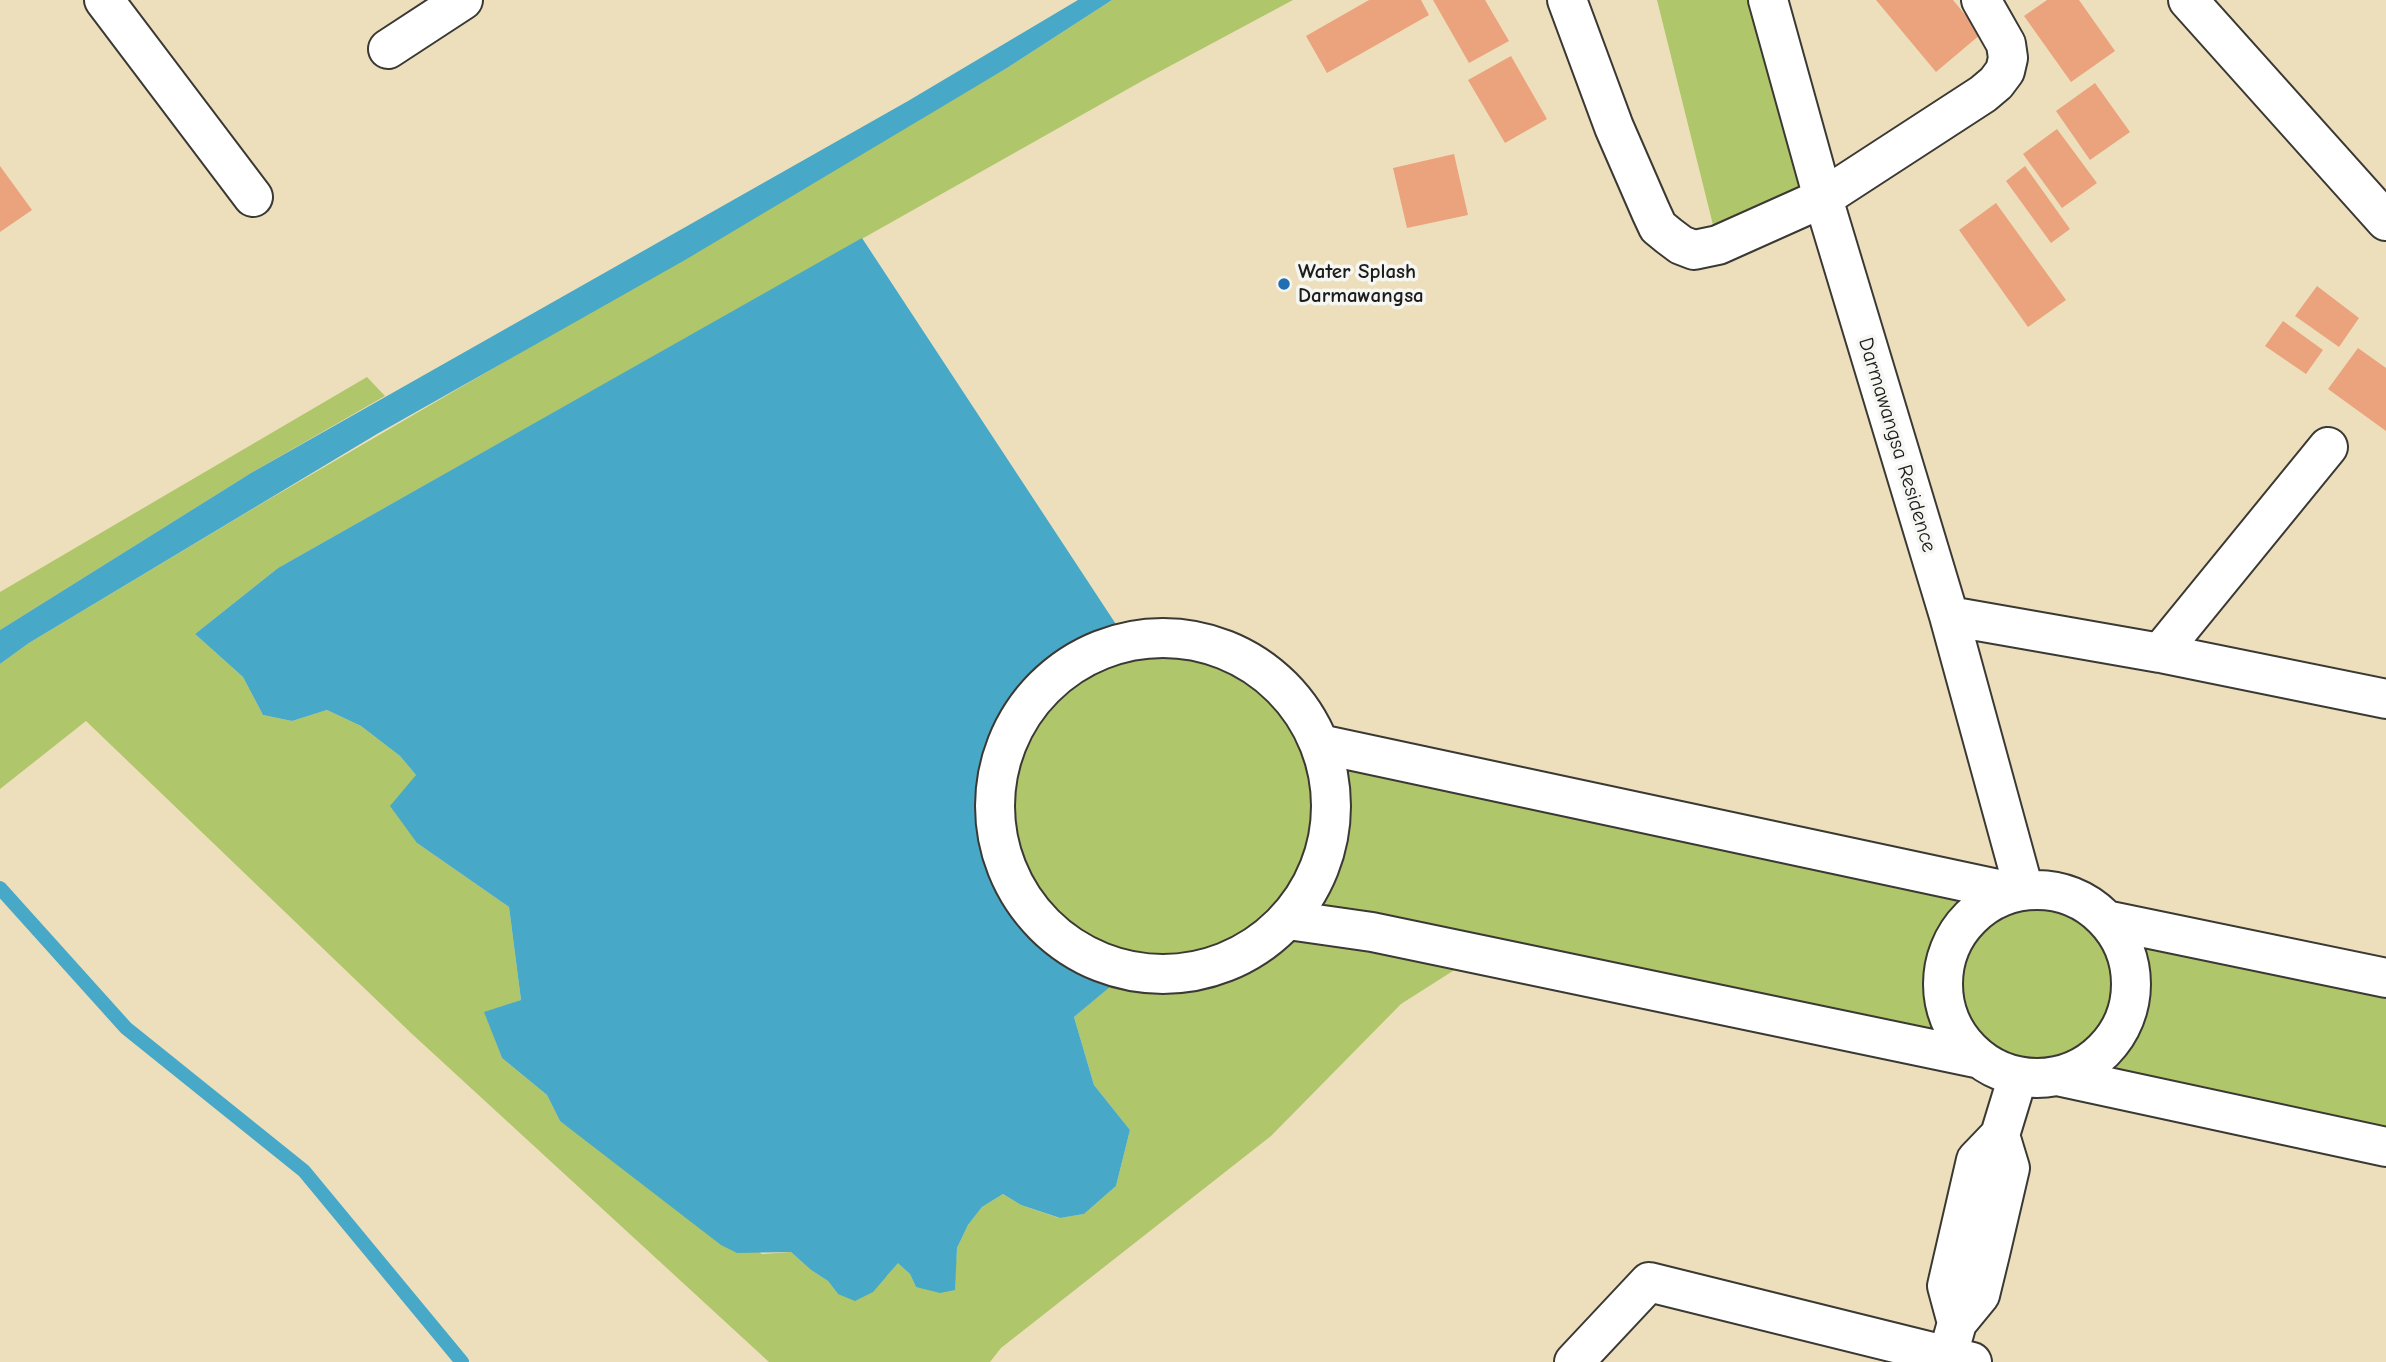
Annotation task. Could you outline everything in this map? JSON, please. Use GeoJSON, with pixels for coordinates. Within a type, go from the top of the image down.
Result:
{"type":"FeatureCollection","features":[{"type":"Feature","properties":{"kind":"street"},"geometry":{"type":"LineString","coordinates":[[104,0],[253,197]]}},
{"type":"Feature","properties":{"kind":"street"},"geometry":{"type":"LineString","coordinates":[[388,49],[463,0]]}},
{"type":"Feature","properties":{"kind":"street"},"geometry":{"type":"LineString","coordinates":[[1567,0],[1614,127],[1658,227],[1681,245],[1694,250],[1704,249],[1824,198],[1996,83],[2005,71],[2008,58],[2006,44],[1981,0]]}},
{"type":"Feature","properties":{"kind":"street","name":"Darmawangsa Residence"},"geometry":{"type":"LineString","coordinates":[[1768,0],[1949,617],[2018,891]]}},
{"type":"Feature","properties":{"kind":"street"},"geometry":{"type":"LineString","coordinates":[[2188,0],[2386,221]]}},
{"type":"Feature","properties":{"kind":"street"},"geometry":{"type":"LineString","coordinates":[[2160,653],[2329,447]]}},
{"type":"Feature","properties":{"kind":"street"},"geometry":{"type":"LineString","coordinates":[[1949,617],[2160,653],[2386,699]]}},
{"type":"Feature","properties":{"kind":"street"},"geometry":{"type":"LineString","coordinates":[[1162,637],[1227,650],[1256,666],[1281,686],[1302,711],[1320,744],[1332,801],[1330,833],[1317,874],[1308,894],[1289,920],[1262,943],[1230,961],[1196,972],[1166,975],[1129,971],[1096,961],[1065,943],[1034,915],[1011,881],[998,842],[993,801],[998,767],[1009,735],[1031,700],[1063,669],[1094,651],[1127,641],[1162,637]]}},
{"type":"Feature","properties":{"kind":"street"},"geometry":{"type":"LineString","coordinates":[[1320,744],[2018,891],[2043,890],[2062,893],[2085,903],[2106,920],[2121,942],[2130,967],[2131,994],[2125,1020],[2111,1043],[2092,1061],[2068,1074],[2037,1078],[2000,1071],[1980,1059],[1963,1043],[1950,1023],[1943,1001],[1942,977],[1946,954],[1956,933],[1971,915],[1990,901],[2018,891]]}},
{"type":"Feature","properties":{"kind":"street"},"geometry":{"type":"LineString","coordinates":[[1289,920],[1373,932],[1980,1059]]}},
{"type":"Feature","properties":{"kind":"street"},"geometry":{"type":"LineString","coordinates":[[2106,920],[2386,978]]}},
{"type":"Feature","properties":{"kind":"street"},"geometry":{"type":"LineString","coordinates":[[1574,1362],[1649,1282],[1955,1351],[1947,1286],[1976,1160],[2000,1135],[2018,1076]]}},
{"type":"Feature","properties":{"kind":"street"},"geometry":{"type":"LineString","coordinates":[[2057,1076],[2386,1147]]}},
{"type":"Feature","properties":{"kind":"green space"},"geometry":{"type":"Polygon","coordinates":[[[1112,0],[1293,0],[1142,81],[278,568],[195,634],[243,677],[263,715],[292,721],[327,710],[361,726],[400,756],[416,775],[417,843],[509,907],[521,1000],[485,1013],[502,1058],[547,1095],[560,1121],[762,1254],[791,1252],[828,1281],[838,1294],[887,1276],[898,1262],[910,1274],[916,1287],[954,1290],[957,1248],[968,1225],[982,1207],[1003,1194],[1021,1205],[1059,1218],[1084,1214],[1116,1186],[1130,1130],[1094,1085],[1074,1017],[1128,971],[1096,961],[1065,943],[1034,915],[1011,881],[998,842],[993,801],[998,767],[1009,735],[1031,700],[1063,669],[1094,651],[1127,641],[1162,637],[1195,641],[1227,650],[1256,666],[1281,686],[1302,711],[1320,745],[2024,890],[2062,893],[2085,903],[2106,920],[2386,978],[2386,1147],[2062,1074],[2018,1076],[2000,1071],[1980,1059],[1478,955],[1401,1004],[1271,1136],[1001,1348],[990,1362],[769,1362],[411,1033],[86,721],[0,789],[0,664],[29,643],[261,504],[1007,68],[1112,0]]]}},
{"type":"Feature","properties":{"kind":"green space"},"geometry":{"type":"Polygon","coordinates":[[[1657,0],[1768,0],[1821,190],[1718,245],[1657,0]]]}},
{"type":"Feature","properties":{"kind":"green space"},"geometry":{"type":"Polygon","coordinates":[[[367,377],[385,396],[251,473],[0,630],[0,592],[367,377]]]}},
{"type":"Feature","properties":{"kind":"water"},"geometry":{"type":"Polygon","coordinates":[[[1078,0],[1112,0],[1007,68],[685,260],[377,434],[29,643],[0,664],[0,630],[251,473],[908,101],[1078,0]]]}},
{"type":"Feature","properties":{"kind":"water"},"geometry":{"type":"Polygon","coordinates":[[[862,238],[1127,641],[1094,651],[1063,669],[1031,700],[1009,735],[998,767],[993,801],[998,842],[1011,881],[1034,915],[1065,943],[1096,961],[1129,971],[1074,1017],[1094,1085],[1130,1130],[1116,1186],[1084,1214],[1060,1218],[1021,1205],[1003,1194],[982,1207],[968,1225],[957,1248],[955,1290],[940,1293],[916,1287],[910,1274],[898,1263],[873,1292],[855,1301],[838,1294],[828,1281],[791,1252],[737,1253],[721,1245],[560,1121],[547,1095],[502,1058],[484,1012],[521,1000],[509,907],[417,843],[390,806],[416,775],[400,756],[361,726],[327,710],[292,721],[263,715],[243,677],[195,634],[278,568],[862,238]]]}},
{"type":"Feature","properties":{"kind":"building"},"geometry":{"type":"Polygon","coordinates":[[[1369,0],[1421,0],[1429,15],[1327,73],[1306,36],[1369,0]]]}},
{"type":"Feature","properties":{"kind":"building"},"geometry":{"type":"Polygon","coordinates":[[[1433,0],[1485,0],[1509,41],[1469,63],[1433,0]]]}},
{"type":"Feature","properties":{"kind":"building"},"geometry":{"type":"Polygon","coordinates":[[[1876,0],[1953,0],[1981,34],[1936,72],[1876,0]]]}},
{"type":"Feature","properties":{"kind":"building"},"geometry":{"type":"Polygon","coordinates":[[[2047,0],[2079,0],[2115,51],[2071,82],[2024,16],[2047,0]]]}},
{"type":"Feature","properties":{"kind":"building"},"geometry":{"type":"Polygon","coordinates":[[[1511,56],[1547,119],[1505,143],[1468,80],[1511,56]]]}},
{"type":"Feature","properties":{"kind":"building"},"geometry":{"type":"Polygon","coordinates":[[[2095,83],[2130,132],[2090,160],[2056,111],[2095,83]]]}},
{"type":"Feature","properties":{"kind":"building"},"geometry":{"type":"Polygon","coordinates":[[[2057,129],[2097,183],[2062,208],[2023,154],[2057,129]]]}},
{"type":"Feature","properties":{"kind":"building"},"geometry":{"type":"Polygon","coordinates":[[[1454,154],[1468,215],[1407,228],[1393,168],[1454,154]]]}},
{"type":"Feature","properties":{"kind":"building"},"geometry":{"type":"Polygon","coordinates":[[[0,166],[32,210],[0,232],[0,166]]]}},
{"type":"Feature","properties":{"kind":"building"},"geometry":{"type":"Polygon","coordinates":[[[2025,166],[2070,229],[2051,243],[2006,181],[2025,166]]]}},
{"type":"Feature","properties":{"kind":"building"},"geometry":{"type":"Polygon","coordinates":[[[1996,203],[2066,300],[2028,327],[1959,230],[1996,203]]]}},
{"type":"Feature","properties":{"kind":"building"},"geometry":{"type":"Polygon","coordinates":[[[2317,286],[2359,318],[2339,347],[2295,316],[2317,286]]]}},
{"type":"Feature","properties":{"kind":"building"},"geometry":{"type":"Polygon","coordinates":[[[2283,321],[2323,350],[2306,374],[2265,346],[2283,321]]]}},
{"type":"Feature","properties":{"kind":"building"},"geometry":{"type":"Polygon","coordinates":[[[2358,348],[2386,368],[2386,431],[2328,389],[2358,348]]]}},
{"type":"Feature","properties":{"kind":"waterway"},"geometry":{"type":"LineString","coordinates":[[0,888],[126,1028],[304,1171],[462,1362]]}},
{"type":"Feature","properties":{"kind":"place","name":"Water Splash Darmawangsa"},"geometry":{"type":"Point","coordinates":[1284,284]}}]}
